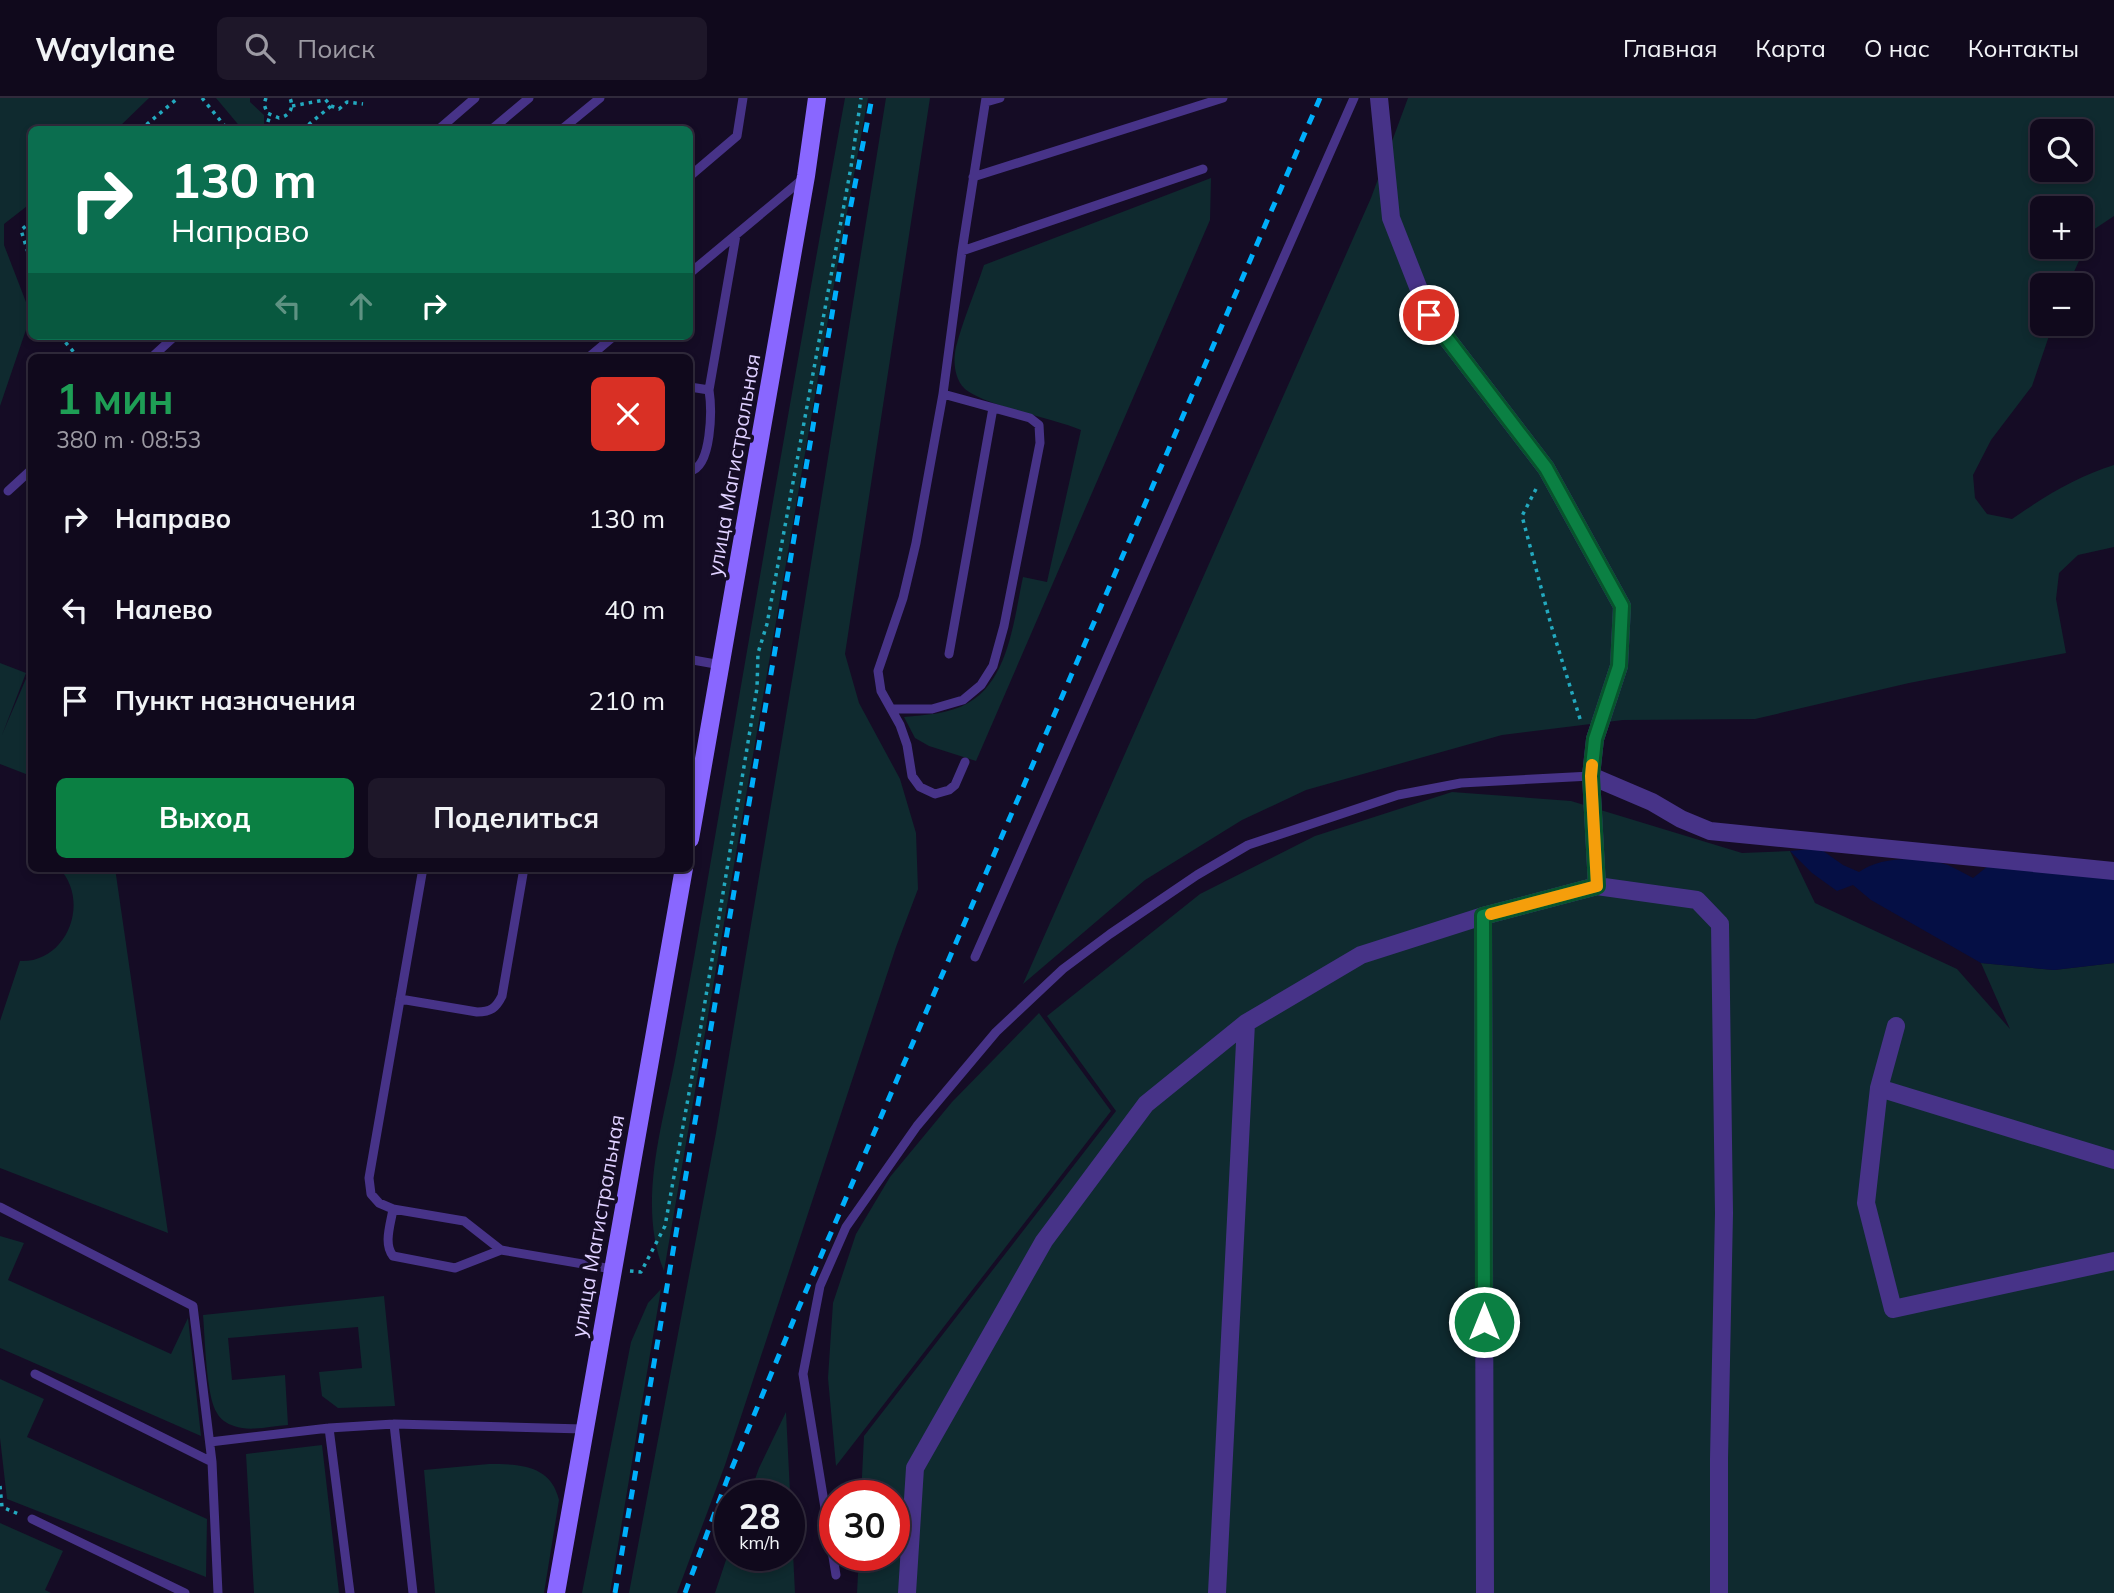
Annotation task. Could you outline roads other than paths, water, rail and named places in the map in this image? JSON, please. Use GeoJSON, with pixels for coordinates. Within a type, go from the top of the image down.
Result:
{"type":"FeatureCollection","features":[{"type":"Feature","properties":{"kind":"main road","name":"улица Магистральная"},"geometry":{"type":"LineString","coordinates":[[693,822],[806,176],[817,98]]}},
{"type":"Feature","properties":{"kind":"main road","name":"улица Магистральная"},"geometry":{"type":"LineString","coordinates":[[556,1593],[683,872]]}},
{"type":"Feature","properties":{"kind":"street"},"geometry":{"type":"LineString","coordinates":[[1380,98],[1391,218],[1429,315],[1546,468],[1622,606],[1619,666],[1595,739],[1591,776],[1597,886]]}},
{"type":"Feature","properties":{"kind":"street"},"geometry":{"type":"LineString","coordinates":[[1591,776],[1710,831],[2114,871]]}},
{"type":"Feature","properties":{"kind":"street"},"geometry":{"type":"LineString","coordinates":[[907,1593],[915,1468],[1044,1241],[1146,1104],[1247,1023],[1361,955],[1483,916],[1597,886],[1697,900],[1720,924],[1724,1213],[1719,1593]]}},
{"type":"Feature","properties":{"kind":"street"},"geometry":{"type":"LineString","coordinates":[[1483,916],[1485,1593]]}},
{"type":"Feature","properties":{"kind":"street"},"geometry":{"type":"LineString","coordinates":[[1217,1593],[1247,1023]]}},
{"type":"Feature","properties":{"kind":"street"},"geometry":{"type":"LineString","coordinates":[[1896,1026],[1879,1088],[1866,1203],[1893,1310],[2114,1261]]}},
{"type":"Feature","properties":{"kind":"street"},"geometry":{"type":"LineString","coordinates":[[1879,1088],[2114,1160]]}},
{"type":"Feature","properties":{"kind":"lane"},"geometry":{"type":"LineString","coordinates":[[496,126],[529,98]]}},
{"type":"Feature","properties":{"kind":"lane"},"geometry":{"type":"LineString","coordinates":[[566,126],[600,98]]}},
{"type":"Feature","properties":{"kind":"lane"},"geometry":{"type":"LineString","coordinates":[[693,173],[737,136],[743,98]]}},
{"type":"Feature","properties":{"kind":"lane"},"geometry":{"type":"LineString","coordinates":[[965,762],[955,785],[949,790],[935,794],[920,787],[912,776],[907,745],[892,709],[881,691],[878,671],[911,570],[943,394],[986,100],[1000,98]]}},
{"type":"Feature","properties":{"kind":"lane"},"geometry":{"type":"LineString","coordinates":[[973,177],[1223,98]]}},
{"type":"Feature","properties":{"kind":"lane"},"geometry":{"type":"LineString","coordinates":[[975,957],[1354,98]]}},
{"type":"Feature","properties":{"kind":"lane"},"geometry":{"type":"LineString","coordinates":[[442,126],[468,100]]}},
{"type":"Feature","properties":{"kind":"lane"},"geometry":{"type":"LineString","coordinates":[[962,251],[1203,170]]}},
{"type":"Feature","properties":{"kind":"lane"},"geometry":{"type":"LineString","coordinates":[[693,271],[806,176]]}},
{"type":"Feature","properties":{"kind":"lane"},"geometry":{"type":"LineString","coordinates":[[693,471],[701,465],[704,457],[712,410],[709,390],[736,235]]}},
{"type":"Feature","properties":{"kind":"lane"},"geometry":{"type":"LineString","coordinates":[[155,354],[170,340]]}},
{"type":"Feature","properties":{"kind":"lane"},"geometry":{"type":"LineString","coordinates":[[592,354],[607,340]]}},
{"type":"Feature","properties":{"kind":"lane"},"geometry":{"type":"LineString","coordinates":[[693,387],[709,390]]}},
{"type":"Feature","properties":{"kind":"lane"},"geometry":{"type":"LineString","coordinates":[[892,709],[932,709],[963,700],[981,685],[993,666],[1004,626],[1041,435],[1039,425],[1030,418],[943,394]]}},
{"type":"Feature","properties":{"kind":"lane"},"geometry":{"type":"LineString","coordinates":[[949,654],[993,408]]}},
{"type":"Feature","properties":{"kind":"lane"},"geometry":{"type":"LineString","coordinates":[[8,491],[28,473]]}},
{"type":"Feature","properties":{"kind":"lane"},"geometry":{"type":"LineString","coordinates":[[693,660],[721,665]]}},
{"type":"Feature","properties":{"kind":"lane"},"geometry":{"type":"LineString","coordinates":[[836,1575],[803,1374],[820,1286],[846,1227],[917,1126],[996,1032],[1063,969],[1110,934],[1197,875],[1248,845],[1398,795],[1461,783],[1591,776]]}},
{"type":"Feature","properties":{"kind":"lane"},"geometry":{"type":"LineString","coordinates":[[422,872],[369,1178],[371,1194],[379,1203],[393,1209],[464,1221],[500,1250],[612,1269]]}},
{"type":"Feature","properties":{"kind":"lane"},"geometry":{"type":"LineString","coordinates":[[400,999],[477,1012],[488,1012],[498,1006],[523,872]]}},
{"type":"Feature","properties":{"kind":"lane"},"geometry":{"type":"LineString","coordinates":[[0,1207],[193,1306],[212,1462],[218,1593]]}},
{"type":"Feature","properties":{"kind":"lane"},"geometry":{"type":"LineString","coordinates":[[393,1209],[388,1250],[393,1256],[455,1268],[500,1250]]}},
{"type":"Feature","properties":{"kind":"lane"},"geometry":{"type":"LineString","coordinates":[[35,1374],[212,1462]]}},
{"type":"Feature","properties":{"kind":"lane"},"geometry":{"type":"LineString","coordinates":[[210,1442],[329,1428],[394,1424],[583,1429]]}},
{"type":"Feature","properties":{"kind":"lane"},"geometry":{"type":"LineString","coordinates":[[394,1424],[413,1593]]}},
{"type":"Feature","properties":{"kind":"lane"},"geometry":{"type":"LineString","coordinates":[[329,1428],[349,1593]]}},
{"type":"Feature","properties":{"kind":"lane"},"geometry":{"type":"LineString","coordinates":[[32,1519],[184,1593]]}},
{"type":"Feature","properties":{"kind":"railway"},"geometry":{"type":"LineString","coordinates":[[615,1593],[848,220],[872,98]]}},
{"type":"Feature","properties":{"kind":"railway"},"geometry":{"type":"LineString","coordinates":[[685,1593],[727,1480],[799,1307],[1320,98]]}}]}
